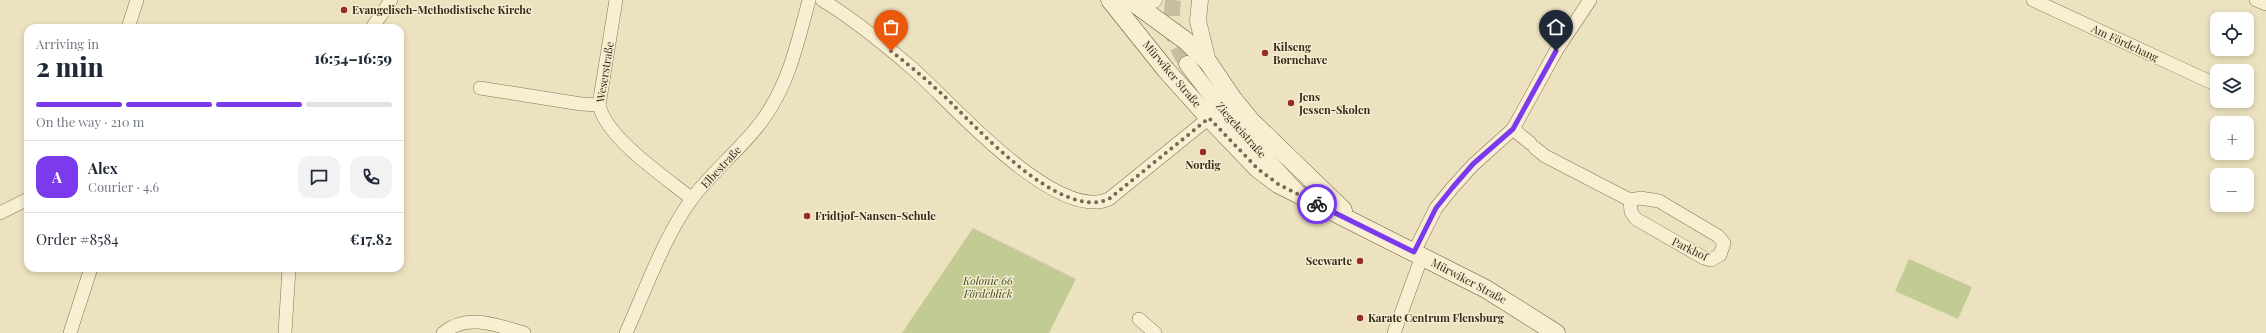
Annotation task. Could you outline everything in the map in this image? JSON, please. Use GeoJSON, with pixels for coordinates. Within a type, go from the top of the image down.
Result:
{"type":"FeatureCollection","features":[{"type":"Feature","properties":{"kind":"main road","name":"Mürwiker Straße"},"geometry":{"type":"LineString","coordinates":[[1110,0],[1166,70],[1258,169],[1298,194],[1508,301],[1556,333]]}},
{"type":"Feature","properties":{"kind":"main road","name":"Mürwiker Straße"},"geometry":{"type":"LineString","coordinates":[[1131,0],[1186,41],[1208,62],[1250,121],[1356,223]]}},
{"type":"Feature","properties":{"kind":"street"},"geometry":{"type":"LineString","coordinates":[[129,24],[137,0]]}},
{"type":"Feature","properties":{"kind":"street"},"geometry":{"type":"LineString","coordinates":[[375,24],[391,0]]}},
{"type":"Feature","properties":{"kind":"street","name":"Weserstraße"},"geometry":{"type":"LineString","coordinates":[[616,0],[599,105],[607,124],[617,136],[692,199]]}},
{"type":"Feature","properties":{"kind":"street","name":"Elbestraße"},"geometry":{"type":"LineString","coordinates":[[626,333],[678,220],[692,199],[749,137],[780,94],[794,56],[809,0]]}},
{"type":"Feature","properties":{"kind":"street"},"geometry":{"type":"LineString","coordinates":[[822,0],[911,67],[999,151],[1047,186],[1078,202],[1099,203],[1109,199],[1209,118]]}},
{"type":"Feature","properties":{"kind":"street"},"geometry":{"type":"LineString","coordinates":[[1131,0],[1148,2],[1154,0]]}},
{"type":"Feature","properties":{"kind":"street"},"geometry":{"type":"LineString","coordinates":[[1200,0],[1198,21],[1208,62]]}},
{"type":"Feature","properties":{"kind":"street"},"geometry":{"type":"LineString","coordinates":[[1394,333],[1418,254],[1436,208],[1473,164],[1513,129],[1556,51],[1590,0]]}},
{"type":"Feature","properties":{"kind":"street","name":"Am Fördehang"},"geometry":{"type":"LineString","coordinates":[[2032,0],[2210,82]]}},
{"type":"Feature","properties":{"kind":"street"},"geometry":{"type":"LineString","coordinates":[[2256,0],[2266,4]]}},
{"type":"Feature","properties":{"kind":"street","name":"Ziegeleistraße"},"geometry":{"type":"LineString","coordinates":[[1187,64],[1226,115],[1298,194]]}},
{"type":"Feature","properties":{"kind":"street"},"geometry":{"type":"LineString","coordinates":[[480,88],[581,104],[599,105]]}},
{"type":"Feature","properties":{"kind":"street","name":"Parkhof"},"geometry":{"type":"LineString","coordinates":[[1513,129],[1545,156],[1630,200],[1645,198],[1659,202],[1718,236],[1724,244],[1720,256],[1711,260],[1704,258],[1644,225],[1631,212],[1630,200]]}},
{"type":"Feature","properties":{"kind":"street"},"geometry":{"type":"LineString","coordinates":[[0,213],[24,201]]}},
{"type":"Feature","properties":{"kind":"street"},"geometry":{"type":"LineString","coordinates":[[70,333],[90,272]]}},
{"type":"Feature","properties":{"kind":"street"},"geometry":{"type":"LineString","coordinates":[[284,333],[289,272]]}},
{"type":"Feature","properties":{"kind":"street"},"geometry":{"type":"LineString","coordinates":[[1140,319],[1155,333]]}},
{"type":"Feature","properties":{"kind":"street"},"geometry":{"type":"LineString","coordinates":[[443,333],[452,325],[477,321],[524,333]]}},
{"type":"Feature","properties":{"kind":"green space","name":"Kolonie 66 Fördeblick"},"geometry":{"type":"Polygon","coordinates":[[[973,228],[1076,279],[1049,333],[902,333],[973,228]]]}},
{"type":"Feature","properties":{"kind":"green space"},"geometry":{"type":"Polygon","coordinates":[[[1909,259],[1972,287],[1958,319],[1895,291],[1909,259]]]}},
{"type":"Feature","properties":{"kind":"tunnel"},"geometry":{"type":"LineString","coordinates":[[1173,0],[1172,26],[1178,49],[1187,64]]}},
{"type":"Feature","properties":{"kind":"way so far"},"geometry":{"type":"LineString","coordinates":[[891,51],[945,97],[978,132],[999,151],[1047,186],[1078,202],[1089,204],[1099,203],[1109,199],[1209,118],[1258,169],[1278,184],[1317,204]]}},
{"type":"Feature","properties":{"kind":"place","name":"Evangelisch-Methodistische Kirche"},"geometry":{"type":"Point","coordinates":[344,10]}},
{"type":"Feature","properties":{"kind":"place","name":"Kilseng Børnehave"},"geometry":{"type":"Point","coordinates":[1265,53]}},
{"type":"Feature","properties":{"kind":"place","name":"Jens Jessen-Skolen"},"geometry":{"type":"Point","coordinates":[1291,103]}},
{"type":"Feature","properties":{"kind":"place","name":"Nordig"},"geometry":{"type":"Point","coordinates":[1203,152]}},
{"type":"Feature","properties":{"kind":"place","name":"Fridtjof-Nansen-Schule"},"geometry":{"type":"Point","coordinates":[807,216]}},
{"type":"Feature","properties":{"kind":"place","name":"Seewarte"},"geometry":{"type":"Point","coordinates":[1360,261]}},
{"type":"Feature","properties":{"kind":"place","name":"Karate Centrum Flensburg"},"geometry":{"type":"Point","coordinates":[1360,318]}},
{"type":"Feature","properties":{"kind":"route"},"geometry":{"type":"LineString","coordinates":[[1317,204],[1414,252],[1426,224],[1436,208],[1473,164],[1513,129],[1528,105],[1556,51]]}}]}
